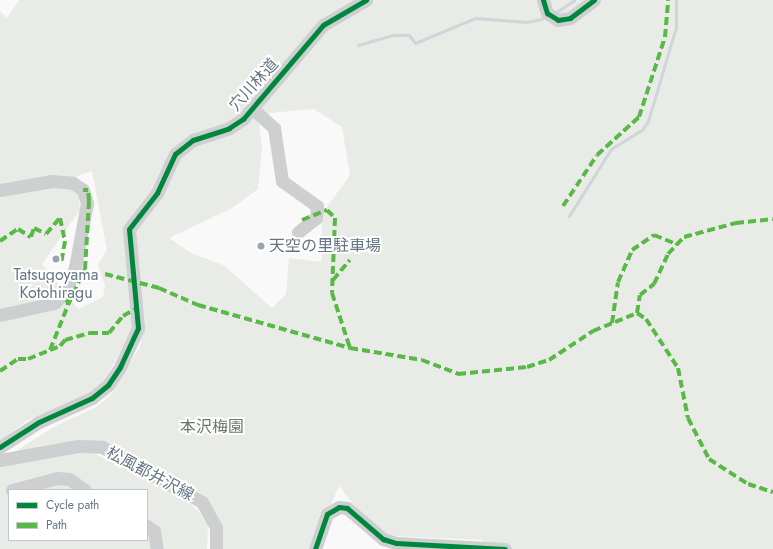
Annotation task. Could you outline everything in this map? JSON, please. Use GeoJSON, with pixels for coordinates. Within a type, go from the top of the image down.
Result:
{"type":"FeatureCollection","features":[{"type":"Feature","properties":{"kind":"street","name":"穴川林道"},"geometry":{"type":"LineString","coordinates":[[0,447],[39,422],[92,398],[108,385],[120,367],[138,328],[128,243],[129,229],[157,193],[179,148],[200,137],[229,128],[252,109],[323,25],[366,0]]}},
{"type":"Feature","properties":{"kind":"street"},"geometry":{"type":"LineString","coordinates":[[543,0],[547,13],[558,20],[570,18],[594,0]]}},
{"type":"Feature","properties":{"kind":"street"},"geometry":{"type":"LineString","coordinates":[[252,109],[274,128],[282,181],[317,206],[316,218],[298,232]]}},
{"type":"Feature","properties":{"kind":"street"},"geometry":{"type":"LineString","coordinates":[[0,190],[52,181],[73,183],[83,190],[87,203],[75,266],[66,292],[54,303],[0,316]]}},
{"type":"Feature","properties":{"kind":"street","name":"松風都井沢線"},"geometry":{"type":"LineString","coordinates":[[0,460],[78,446],[102,447],[202,502],[216,527],[216,549]]}},
{"type":"Feature","properties":{"kind":"street"},"geometry":{"type":"LineString","coordinates":[[16,489],[58,478],[69,479],[84,489]]}},
{"type":"Feature","properties":{"kind":"street"},"geometry":{"type":"LineString","coordinates":[[315,549],[327,514],[339,507],[347,508],[383,539],[396,543],[504,549]]}},
{"type":"Feature","properties":{"kind":"street"},"geometry":{"type":"LineString","coordinates":[[148,527],[154,531],[157,549]]}},
{"type":"Feature","properties":{"kind":"green space","name":"本沢梅園"},"geometry":{"type":"Polygon","coordinates":[[[19,0],[773,0],[773,549],[487,549],[482,540],[392,536],[380,533],[365,519],[339,486],[312,549],[222,549],[217,514],[201,494],[104,443],[78,440],[8,456],[57,425],[95,408],[110,396],[140,347],[144,321],[121,351],[96,394],[26,421],[0,441],[0,11],[7,18],[19,0]],[[314,109],[258,114],[262,148],[258,189],[232,208],[169,238],[191,253],[223,265],[272,308],[286,294],[289,258],[321,262],[322,214],[350,175],[342,127],[314,109]],[[92,171],[77,176],[80,210],[42,264],[78,309],[103,297],[105,286],[98,264],[107,250],[92,171]]]}},
{"type":"Feature","properties":{"kind":"green space"},"geometry":{"type":"Polygon","coordinates":[[[83,448],[184,498],[198,511],[208,525],[207,549],[0,549],[0,465],[83,448]]]}},
{"type":"Feature","properties":{"kind":"waterway"},"geometry":{"type":"LineString","coordinates":[[555,13],[574,0]]}},
{"type":"Feature","properties":{"kind":"waterway"},"geometry":{"type":"LineString","coordinates":[[569,216],[611,149],[642,130],[648,121],[676,27],[676,0]]}},
{"type":"Feature","properties":{"kind":"waterway"},"geometry":{"type":"LineString","coordinates":[[358,45],[392,35],[409,35],[415,43],[475,18],[526,22],[542,19]]}},
{"type":"Feature","properties":{"kind":"marked path"},"geometry":{"type":"LineString","coordinates":[[563,206],[597,155],[639,117],[665,37],[668,0]]}},
{"type":"Feature","properties":{"kind":"marked path"},"geometry":{"type":"LineString","coordinates":[[68,305],[85,269],[89,201],[88,190],[83,190]]}},
{"type":"Feature","properties":{"kind":"marked path"},"geometry":{"type":"LineString","coordinates":[[302,220],[327,210],[335,218],[332,293],[350,348]]}},
{"type":"Feature","properties":{"kind":"marked path"},"geometry":{"type":"LineString","coordinates":[[0,241],[18,229],[31,237],[34,228],[46,234],[60,218],[65,241],[61,263]]}},
{"type":"Feature","properties":{"kind":"marked path"},"geometry":{"type":"LineString","coordinates":[[637,313],[640,295],[654,284],[668,254],[684,237],[736,223],[773,219]]}},
{"type":"Feature","properties":{"kind":"marked path"},"geometry":{"type":"LineString","coordinates":[[612,323],[618,282],[632,250],[654,235],[676,244]]}},
{"type":"Feature","properties":{"kind":"marked path"},"geometry":{"type":"LineString","coordinates":[[333,280],[350,260]]}},
{"type":"Feature","properties":{"kind":"marked path"},"geometry":{"type":"LineString","coordinates":[[105,274],[159,288],[198,305],[350,348],[422,360],[458,374],[527,367],[549,360],[593,331],[637,313]]}},
{"type":"Feature","properties":{"kind":"marked path"},"geometry":{"type":"LineString","coordinates":[[50,350],[68,305],[66,292]]}},
{"type":"Feature","properties":{"kind":"marked path"},"geometry":{"type":"LineString","coordinates":[[0,371],[18,359],[28,359],[60,346],[65,340],[90,333],[109,333],[123,316],[137,308]]}},
{"type":"Feature","properties":{"kind":"marked path"},"geometry":{"type":"LineString","coordinates":[[637,313],[646,319],[678,368],[688,418],[709,459],[748,484],[773,492]]}},
{"type":"Feature","properties":{"kind":"cycle path"},"geometry":{"type":"LineString","coordinates":[[0,447],[39,422],[92,398],[108,385],[120,367],[138,328],[129,229],[157,193],[175,154],[193,140],[229,128],[243,119],[323,25],[366,0]]}},
{"type":"Feature","properties":{"kind":"cycle path"},"geometry":{"type":"LineString","coordinates":[[543,0],[547,13],[558,20],[570,18],[594,0]]}},
{"type":"Feature","properties":{"kind":"cycle path"},"geometry":{"type":"LineString","coordinates":[[315,549],[327,514],[339,507],[347,508],[383,539],[396,543],[505,549]]}},
{"type":"Feature","properties":{"kind":"place","name":"天空の里駐車場"},"geometry":{"type":"Point","coordinates":[261,246]}},
{"type":"Feature","properties":{"kind":"place","name":"Tatsugoyama Kotohiragu"},"geometry":{"type":"Point","coordinates":[56,259]}}]}
